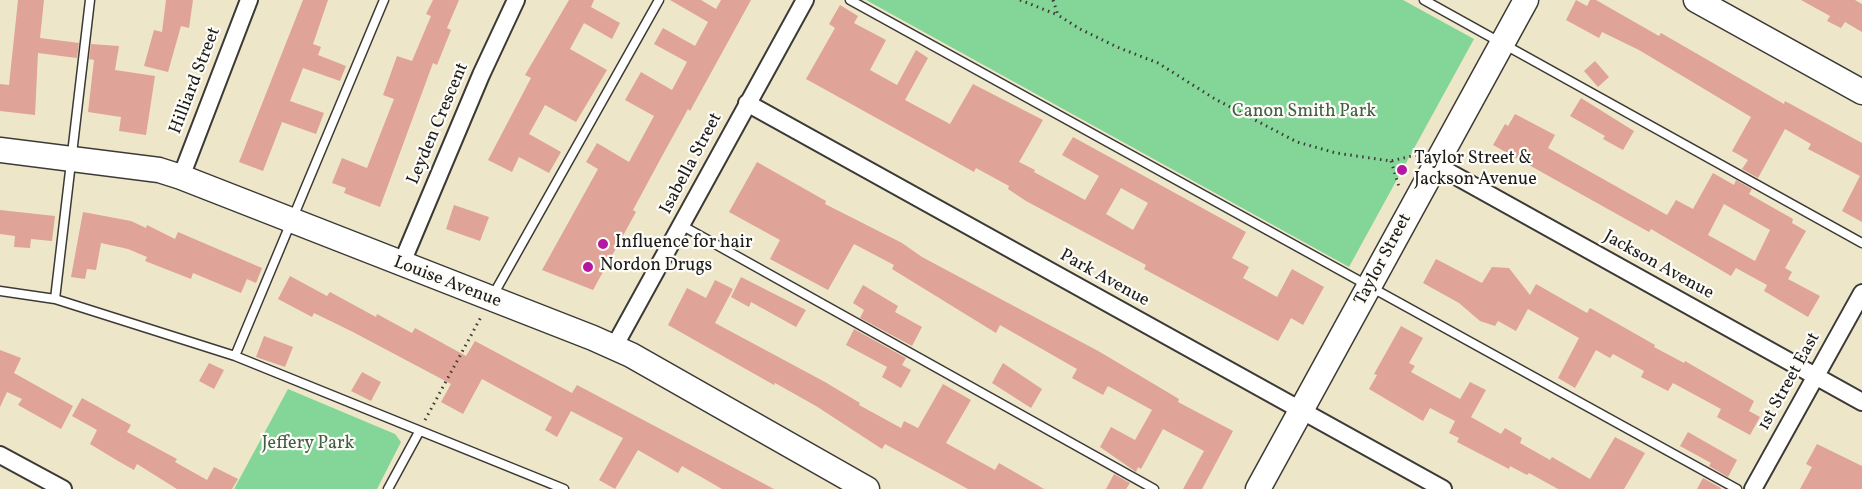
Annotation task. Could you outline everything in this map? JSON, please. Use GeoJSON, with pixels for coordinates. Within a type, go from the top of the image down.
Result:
{"type":"FeatureCollection","features":[{"type":"Feature","properties":{"kind":"street","name":"Hilliard Street"},"geometry":{"type":"LineString","coordinates":[[181,177],[249,0]]}},
{"type":"Feature","properties":{"kind":"street","name":"Leyden Crescent"},"geometry":{"type":"LineString","coordinates":[[401,265],[516,0]]}},
{"type":"Feature","properties":{"kind":"street","name":"Isabella Street"},"geometry":{"type":"LineString","coordinates":[[614,347],[805,0]]}},
{"type":"Feature","properties":{"kind":"street","name":"Taylor Street"},"geometry":{"type":"LineString","coordinates":[[1258,489],[1526,0]]}},
{"type":"Feature","properties":{"kind":"street"},"geometry":{"type":"LineString","coordinates":[[1695,0],[1862,92]]}},
{"type":"Feature","properties":{"kind":"street","name":"Park Avenue"},"geometry":{"type":"LineString","coordinates":[[747,103],[1443,489]]}},
{"type":"Feature","properties":{"kind":"street","name":"Louise Avenue"},"geometry":{"type":"LineString","coordinates":[[0,150],[159,170],[181,177],[401,265],[486,308],[614,347],[867,489]]}},
{"type":"Feature","properties":{"kind":"street","name":"Jackson Avenue"},"geometry":{"type":"LineString","coordinates":[[1441,155],[1862,402]]}},
{"type":"Feature","properties":{"kind":"street","name":"1st Street East"},"geometry":{"type":"LineString","coordinates":[[1753,489],[1862,293]]}},
{"type":"Feature","properties":{"kind":"street"},"geometry":{"type":"LineString","coordinates":[[0,455],[63,489]]}},
{"type":"Feature","properties":{"kind":"lane"},"geometry":{"type":"LineString","coordinates":[[55,298],[90,0]]}},
{"type":"Feature","properties":{"kind":"lane"},"geometry":{"type":"LineString","coordinates":[[235,356],[384,0]]}},
{"type":"Feature","properties":{"kind":"lane"},"geometry":{"type":"LineString","coordinates":[[486,308],[659,0]]}},
{"type":"Feature","properties":{"kind":"lane"},"geometry":{"type":"LineString","coordinates":[[850,0],[1737,489]]}},
{"type":"Feature","properties":{"kind":"lane"},"geometry":{"type":"LineString","coordinates":[[1424,0],[1862,243]]}},
{"type":"Feature","properties":{"kind":"lane"},"geometry":{"type":"LineString","coordinates":[[681,225],[1154,489]]}},
{"type":"Feature","properties":{"kind":"lane"},"geometry":{"type":"LineString","coordinates":[[0,291],[55,298],[235,356],[564,489]]}},
{"type":"Feature","properties":{"kind":"lane"},"geometry":{"type":"LineString","coordinates":[[388,489],[419,432]]}},
{"type":"Feature","properties":{"kind":"path"},"geometry":{"type":"LineString","coordinates":[[1020,0],[1058,15],[1117,47],[1158,63],[1215,99],[1297,142],[1336,153],[1390,161],[1416,155],[1428,136],[1441,155]]}},
{"type":"Feature","properties":{"kind":"path"},"geometry":{"type":"LineString","coordinates":[[1053,0],[1058,15]]}},
{"type":"Feature","properties":{"kind":"path"},"geometry":{"type":"LineString","coordinates":[[1390,161],[1399,188]]}},
{"type":"Feature","properties":{"kind":"path"},"geometry":{"type":"LineString","coordinates":[[419,432],[486,308]]}},
{"type":"Feature","properties":{"kind":"green space","name":"Canon Smith Park"},"geometry":{"type":"Polygon","coordinates":[[[866,0],[1403,0],[1474,39],[1349,267],[866,0]]]}},
{"type":"Feature","properties":{"kind":"green space","name":"Jeffery Park"},"geometry":{"type":"Polygon","coordinates":[[[288,389],[395,434],[401,442],[377,489],[234,489],[288,389]]]}},
{"type":"Feature","properties":{"kind":"building"},"geometry":{"type":"Polygon","coordinates":[[[18,0],[44,0],[40,38],[79,43],[77,58],[38,53],[35,115],[0,111],[0,84],[9,85],[18,0]]]}},
{"type":"Feature","properties":{"kind":"building"},"geometry":{"type":"Polygon","coordinates":[[[166,0],[193,0],[189,28],[181,26],[168,72],[144,66],[154,30],[162,32],[166,0]]]}},
{"type":"Feature","properties":{"kind":"building"},"geometry":{"type":"Polygon","coordinates":[[[303,0],[328,0],[313,44],[321,47],[318,55],[346,66],[340,81],[303,68],[290,101],[324,113],[316,134],[282,122],[263,171],[239,162],[303,0]]]}},
{"type":"Feature","properties":{"kind":"building"},"geometry":{"type":"Polygon","coordinates":[[[433,0],[459,0],[447,28],[451,30],[437,65],[433,63],[380,207],[344,193],[346,188],[332,183],[342,158],[367,168],[394,99],[383,95],[397,56],[412,61],[431,16],[426,14],[433,0]]]}},
{"type":"Feature","properties":{"kind":"building"},"geometry":{"type":"Polygon","coordinates":[[[569,0],[594,0],[591,7],[620,23],[612,39],[584,23],[570,49],[607,70],[576,122],[545,105],[529,134],[561,152],[549,173],[519,157],[512,172],[488,160],[531,78],[525,75],[569,0]]]}},
{"type":"Feature","properties":{"kind":"building"},"geometry":{"type":"Polygon","coordinates":[[[670,0],[701,0],[716,9],[721,0],[751,0],[690,111],[688,109],[661,158],[633,210],[636,212],[593,290],[542,270],[598,169],[586,162],[597,143],[629,162],[654,116],[625,100],[641,72],[672,90],[687,62],[654,44],[663,28],[695,46],[708,22],[670,0]]]}},
{"type":"Feature","properties":{"kind":"building"},"geometry":{"type":"Polygon","coordinates":[[[1576,0],[1587,6],[1590,0],[1596,0],[1659,36],[1661,33],[1784,104],[1785,101],[1862,143],[1862,222],[1842,211],[1860,176],[1808,149],[1811,144],[1785,129],[1758,178],[1742,169],[1748,160],[1732,151],[1751,117],[1639,50],[1602,32],[1599,38],[1566,20],[1576,0]]]}},
{"type":"Feature","properties":{"kind":"building"},"geometry":{"type":"Polygon","coordinates":[[[1801,0],[1855,0],[1862,4],[1862,32],[1845,22],[1841,28],[1827,21],[1830,16],[1801,0]]]}},
{"type":"Feature","properties":{"kind":"building"},"geometry":{"type":"Polygon","coordinates":[[[840,5],[858,16],[854,23],[886,40],[870,70],[897,85],[916,50],[928,58],[905,100],[950,124],[973,84],[1043,120],[1019,162],[1085,200],[1099,176],[1062,155],[1073,137],[1246,232],[1232,258],[1249,267],[1243,278],[1277,297],[1292,269],[1324,287],[1303,325],[1291,318],[1278,341],[1144,269],[1146,265],[1026,201],[1008,189],[1009,186],[976,168],[974,172],[806,79],[835,28],[829,24],[840,5]],[[1121,188],[1106,214],[1133,230],[1148,203],[1121,188]]]}},
{"type":"Feature","properties":{"kind":"building"},"geometry":{"type":"Polygon","coordinates":[[[91,44],[119,46],[115,70],[155,76],[146,135],[119,131],[121,117],[88,112],[94,60],[89,59],[91,44]]]}},
{"type":"Feature","properties":{"kind":"building"},"geometry":{"type":"Polygon","coordinates":[[[1595,61],[1609,77],[1598,87],[1584,71],[1595,61]]]}},
{"type":"Feature","properties":{"kind":"building"},"geometry":{"type":"Polygon","coordinates":[[[1581,98],[1634,131],[1623,150],[1603,139],[1605,136],[1570,116],[1581,98]]]}},
{"type":"Feature","properties":{"kind":"building"},"geometry":{"type":"Polygon","coordinates":[[[1515,114],[1555,135],[1548,148],[1667,215],[1676,200],[1693,209],[1713,173],[1734,185],[1736,180],[1752,189],[1749,194],[1793,219],[1792,223],[1806,231],[1785,268],[1792,272],[1788,279],[1820,296],[1808,317],[1764,291],[1767,285],[1736,268],[1731,276],[1651,229],[1649,232],[1493,145],[1505,124],[1508,126],[1515,114]],[[1724,204],[1708,235],[1755,261],[1770,230],[1724,204]]]}},
{"type":"Feature","properties":{"kind":"building"},"geometry":{"type":"Polygon","coordinates":[[[757,162],[826,201],[825,204],[902,243],[922,257],[1100,352],[1179,399],[1178,402],[1233,431],[1202,489],[1183,489],[1204,451],[1163,429],[1141,469],[1138,467],[1136,472],[1100,447],[1111,427],[1135,440],[1152,410],[1108,386],[1103,395],[1072,378],[1077,369],[1000,325],[996,333],[892,269],[894,265],[854,244],[828,290],[770,259],[780,240],[729,212],[757,162]]]}},
{"type":"Feature","properties":{"kind":"building"},"geometry":{"type":"Polygon","coordinates":[[[454,205],[489,217],[480,241],[446,229],[454,205]]]}},
{"type":"Feature","properties":{"kind":"building"},"geometry":{"type":"Polygon","coordinates":[[[0,210],[55,216],[52,241],[31,239],[30,248],[14,247],[15,236],[0,234],[0,210]]]}},
{"type":"Feature","properties":{"kind":"building"},"geometry":{"type":"Polygon","coordinates":[[[83,212],[131,221],[146,228],[147,225],[175,239],[178,232],[262,268],[256,283],[247,279],[241,293],[193,273],[191,279],[145,261],[147,257],[128,249],[101,243],[96,270],[87,269],[85,279],[71,277],[83,212]]]}},
{"type":"Feature","properties":{"kind":"building"},"geometry":{"type":"Polygon","coordinates":[[[1436,259],[1482,283],[1492,267],[1509,268],[1530,295],[1536,284],[1587,313],[1590,308],[1655,345],[1654,347],[1684,363],[1685,361],[1754,401],[1749,411],[1760,417],[1750,435],[1717,417],[1721,409],[1673,383],[1668,391],[1641,377],[1644,371],[1613,354],[1610,358],[1596,350],[1575,388],[1558,378],[1579,338],[1528,309],[1516,331],[1498,321],[1495,326],[1480,321],[1459,303],[1423,283],[1436,259]]]}},
{"type":"Feature","properties":{"kind":"building"},"geometry":{"type":"Polygon","coordinates":[[[290,276],[327,296],[330,292],[412,333],[415,328],[466,356],[475,341],[572,393],[577,385],[774,489],[722,489],[682,466],[678,473],[638,450],[615,489],[599,480],[623,438],[571,411],[557,437],[545,430],[552,417],[482,379],[463,414],[441,402],[451,384],[353,332],[314,313],[312,317],[278,299],[290,276]]]}},
{"type":"Feature","properties":{"kind":"building"},"geometry":{"type":"Polygon","coordinates":[[[741,277],[806,310],[796,327],[751,302],[749,307],[731,297],[741,277]]]}},
{"type":"Feature","properties":{"kind":"building"},"geometry":{"type":"Polygon","coordinates":[[[715,280],[733,289],[715,323],[825,382],[860,403],[859,405],[901,428],[904,421],[918,428],[943,384],[971,400],[946,443],[995,470],[999,463],[1044,489],[968,489],[885,444],[882,449],[816,406],[668,325],[687,288],[706,298],[715,280]]]}},
{"type":"Feature","properties":{"kind":"building"},"geometry":{"type":"Polygon","coordinates":[[[863,285],[898,306],[895,312],[922,327],[912,346],[860,318],[864,310],[853,303],[863,285]]]}},
{"type":"Feature","properties":{"kind":"building"},"geometry":{"type":"Polygon","coordinates":[[[1401,326],[1423,338],[1409,363],[1415,366],[1411,372],[1460,399],[1470,382],[1486,390],[1471,417],[1501,434],[1505,428],[1522,438],[1520,443],[1550,460],[1552,457],[1590,479],[1615,437],[1645,453],[1624,489],[1558,489],[1529,473],[1527,475],[1510,466],[1509,469],[1457,442],[1459,438],[1449,433],[1455,421],[1430,408],[1423,421],[1369,389],[1377,375],[1374,374],[1401,326]]]}},
{"type":"Feature","properties":{"kind":"building"},"geometry":{"type":"Polygon","coordinates":[[[854,329],[906,358],[902,365],[911,370],[901,388],[882,377],[887,367],[846,345],[854,329]]]}},
{"type":"Feature","properties":{"kind":"building"},"geometry":{"type":"Polygon","coordinates":[[[264,336],[293,347],[285,367],[256,357],[264,336]]]}},
{"type":"Feature","properties":{"kind":"building"},"geometry":{"type":"Polygon","coordinates":[[[0,350],[21,358],[14,373],[73,406],[61,429],[18,405],[22,399],[7,392],[0,407],[0,350]]]}},
{"type":"Feature","properties":{"kind":"building"},"geometry":{"type":"Polygon","coordinates":[[[209,363],[224,370],[214,389],[199,381],[209,363]]]}},
{"type":"Feature","properties":{"kind":"building"},"geometry":{"type":"Polygon","coordinates":[[[1003,363],[1042,389],[1031,408],[992,383],[1003,363]]]}},
{"type":"Feature","properties":{"kind":"building"},"geometry":{"type":"Polygon","coordinates":[[[362,372],[381,382],[371,401],[351,391],[362,372]]]}},
{"type":"Feature","properties":{"kind":"building"},"geometry":{"type":"Polygon","coordinates":[[[82,398],[131,425],[127,432],[177,459],[175,462],[207,480],[214,467],[238,479],[232,489],[177,489],[137,464],[134,470],[90,444],[97,430],[72,416],[82,398]]]}},
{"type":"Feature","properties":{"kind":"building"},"geometry":{"type":"Polygon","coordinates":[[[1688,432],[1737,460],[1728,477],[1709,466],[1711,463],[1680,446],[1688,432]]]}},
{"type":"Feature","properties":{"kind":"building"},"geometry":{"type":"Polygon","coordinates":[[[1817,444],[1862,466],[1862,489],[1800,489],[1812,467],[1806,464],[1817,444]]]}},
{"type":"Feature","properties":{"kind":"building"},"geometry":{"type":"Polygon","coordinates":[[[1114,474],[1130,483],[1126,489],[1106,489],[1114,474]]]}},
{"type":"Feature","properties":{"kind":"building"},"geometry":{"type":"Polygon","coordinates":[[[1703,478],[1721,488],[1721,489],[1697,489],[1703,478]]]}},
{"type":"Feature","properties":{"kind":"place","name":"Taylor Street & Jackson Avenue"},"geometry":{"type":"Point","coordinates":[1402,170]}},
{"type":"Feature","properties":{"kind":"place","name":"Influence for hair"},"geometry":{"type":"Point","coordinates":[603,244]}},
{"type":"Feature","properties":{"kind":"place","name":"Nordon Drugs"},"geometry":{"type":"Point","coordinates":[588,267]}}]}
